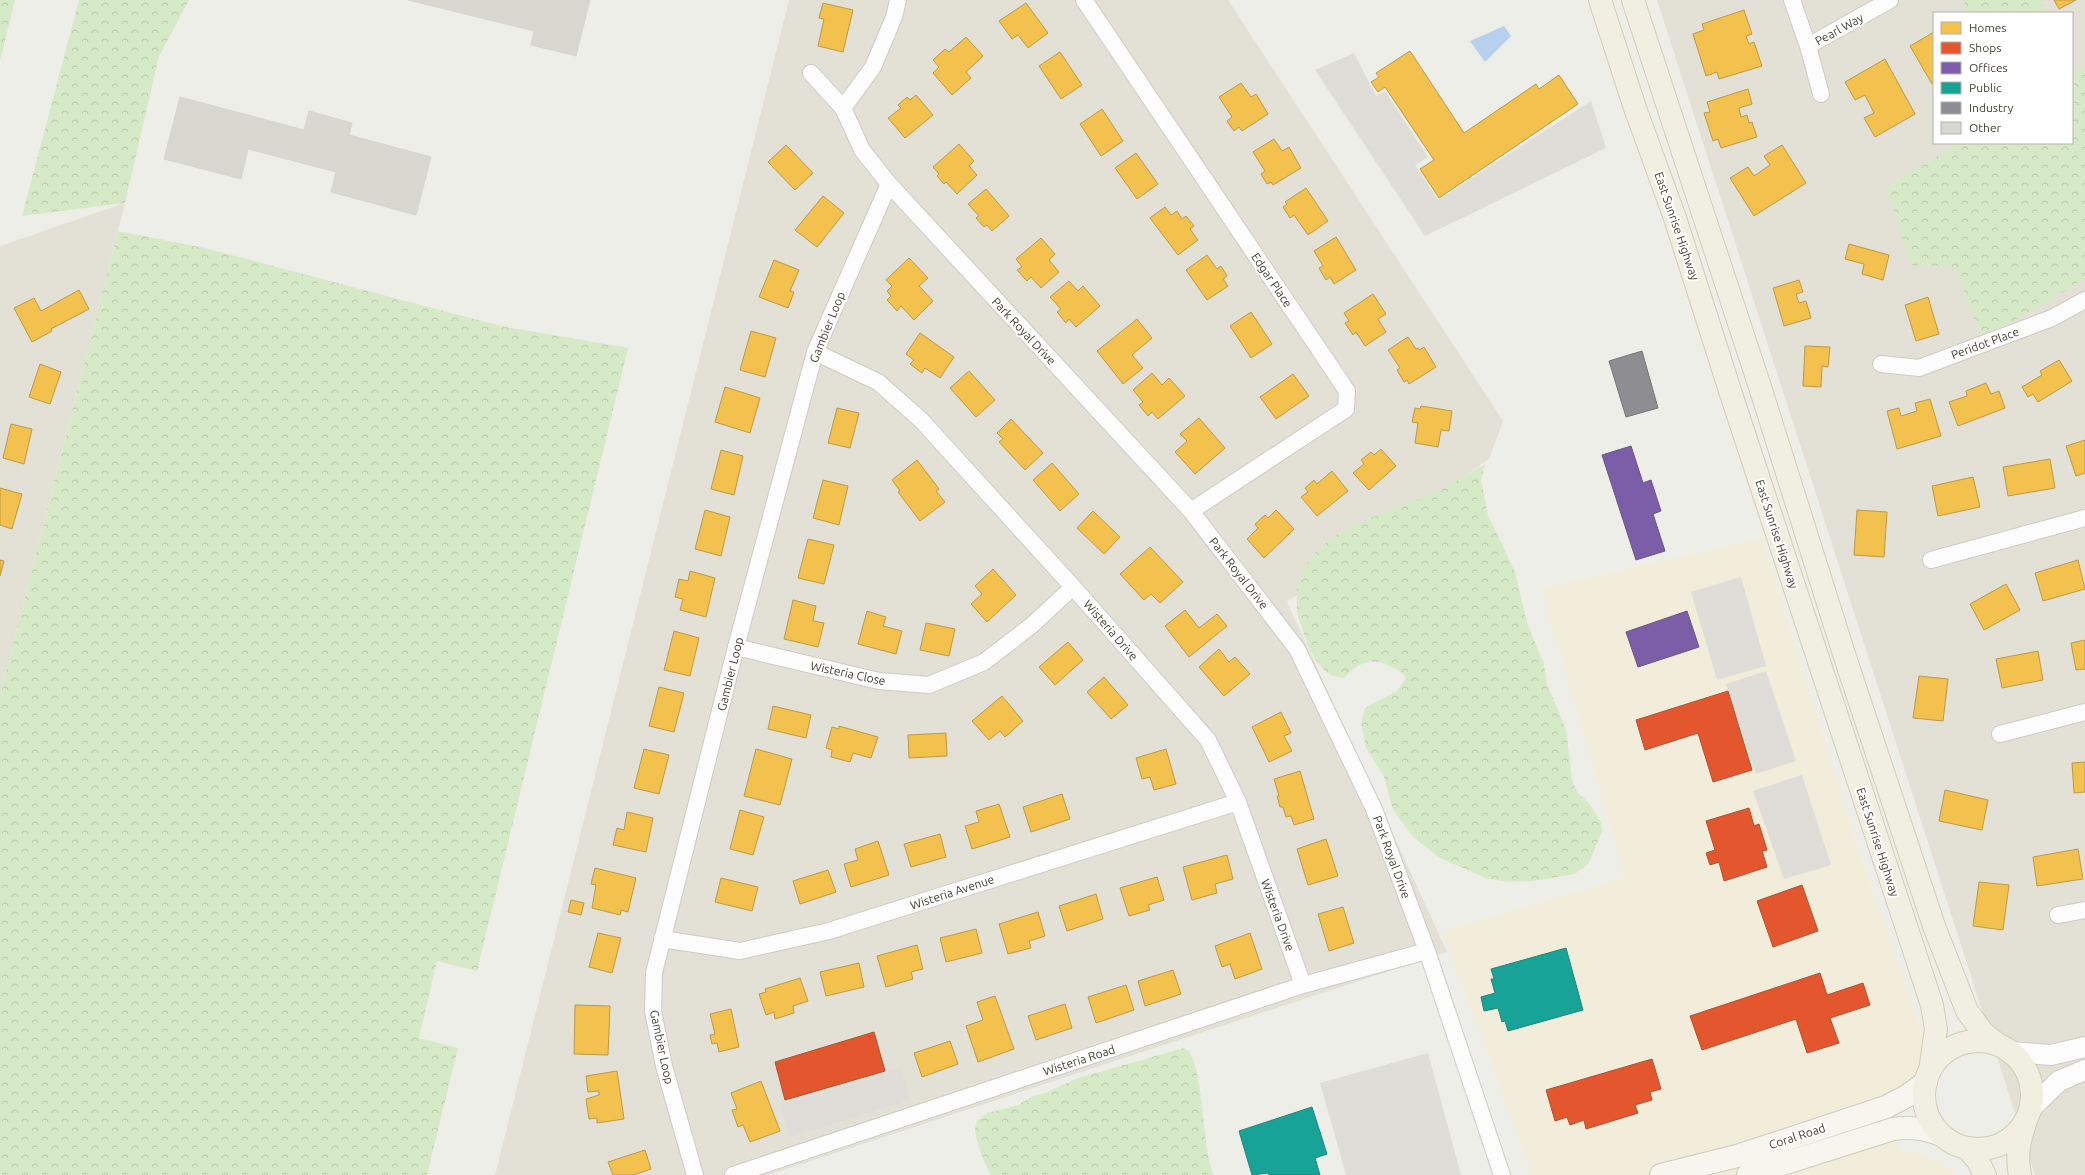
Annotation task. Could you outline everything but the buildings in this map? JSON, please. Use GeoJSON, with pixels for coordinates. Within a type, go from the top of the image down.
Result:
{"type":"FeatureCollection","features":[{"type":"Feature","properties":{"kind":"main road","name":"East Sunrise Highway"},"geometry":{"type":"LineString","coordinates":[[1600,0],[1635,108],[1675,218],[1739,420],[1932,1005],[1936,1029],[1928,1076]]}},
{"type":"Feature","properties":{"kind":"main road"},"geometry":{"type":"LineString","coordinates":[[1633,0],[1760,387],[1844,654],[1934,926],[1967,1011],[1982,1033],[2022,1063],[2030,1078],[2032,1093],[2018,1145],[2016,1160],[2020,1175]]}},
{"type":"Feature","properties":{"kind":"main road"},"geometry":{"type":"LineString","coordinates":[[2004,1048],[1981,1041],[1966,1042],[1951,1048],[1939,1058],[1928,1076],[1924,1096],[1926,1110],[1932,1124],[1941,1135],[1953,1144],[1968,1148],[1984,1149],[2000,1145],[2014,1136],[2027,1116]]}},
{"type":"Feature","properties":{"kind":"main road","name":"Coral Road"},"geometry":{"type":"LineString","coordinates":[[1661,1175],[1737,1156],[1886,1107],[1907,1096],[1928,1076]]}},
{"type":"Feature","properties":{"kind":"main road","name":"Coral Road"},"geometry":{"type":"LineString","coordinates":[[1748,1175],[1892,1129],[1917,1127],[1927,1129],[1941,1135]]}},
{"type":"Feature","properties":{"kind":"main road"},"geometry":{"type":"LineString","coordinates":[[1968,1148],[1978,1161],[1985,1175]]}},
{"type":"Feature","properties":{"kind":"street"},"geometry":{"type":"LineString","coordinates":[[843,108],[872,67],[894,17],[898,0]]}},
{"type":"Feature","properties":{"kind":"street","name":"Edgar Place"},"geometry":{"type":"LineString","coordinates":[[1084,0],[1347,391],[1346,409],[1191,511]]}},
{"type":"Feature","properties":{"kind":"street"},"geometry":{"type":"LineString","coordinates":[[1792,0],[1808,46],[1821,94]]}},
{"type":"Feature","properties":{"kind":"street","name":"Pearl Way"},"geometry":{"type":"LineString","coordinates":[[1808,46],[1890,0]]}},
{"type":"Feature","properties":{"kind":"street","name":"Park Royal Drive"},"geometry":{"type":"LineString","coordinates":[[811,73],[843,108],[862,150],[889,184],[1191,511],[1297,649],[1374,809],[1427,951],[1502,1175]]}},
{"type":"Feature","properties":{"kind":"street","name":"Gambier Loop"},"geometry":{"type":"LineString","coordinates":[[695,1175],[664,1066],[653,1011],[654,973],[736,647],[815,352],[889,184]]}},
{"type":"Feature","properties":{"kind":"street","name":"Peridot Place"},"geometry":{"type":"LineString","coordinates":[[1881,364],[1919,368],[2052,318],[2085,300]]}},
{"type":"Feature","properties":{"kind":"street","name":"Wisteria Drive"},"geometry":{"type":"LineString","coordinates":[[815,352],[878,382],[921,420],[1073,587],[1208,740],[1238,802],[1303,985]]}},
{"type":"Feature","properties":{"kind":"street"},"geometry":{"type":"LineString","coordinates":[[1931,560],[2085,518]]}},
{"type":"Feature","properties":{"kind":"street","name":"Wisteria Close"},"geometry":{"type":"LineString","coordinates":[[736,647],[879,681],[929,685],[984,662],[1032,625],[1073,587]]}},
{"type":"Feature","properties":{"kind":"street"},"geometry":{"type":"LineString","coordinates":[[2000,734],[2085,712]]}},
{"type":"Feature","properties":{"kind":"street","name":"Wisteria Avenue"},"geometry":{"type":"LineString","coordinates":[[662,939],[740,952],[829,931],[1238,802]]}},
{"type":"Feature","properties":{"kind":"street"},"geometry":{"type":"LineString","coordinates":[[2058,915],[2085,910]]}},
{"type":"Feature","properties":{"kind":"street","name":"Wisteria Road"},"geometry":{"type":"LineString","coordinates":[[733,1175],[1303,985],[1427,951]]}},
{"type":"Feature","properties":{"kind":"street"},"geometry":{"type":"LineString","coordinates":[[2004,1048],[2050,1055],[2085,1047]]}},
{"type":"Feature","properties":{"kind":"street"},"geometry":{"type":"LineString","coordinates":[[2027,1116],[2059,1081],[2085,1070]]}},
{"type":"Feature","properties":{"kind":"shaded area"},"geometry":{"type":"Polygon","coordinates":[[[789,0],[1228,0],[1503,421],[1489,459],[1287,602],[1447,952],[768,1175],[495,1175],[789,0]]]}},
{"type":"Feature","properties":{"kind":"shaded area"},"geometry":{"type":"Polygon","coordinates":[[[1657,0],[2085,0],[2085,1175],[2035,1175],[1657,0]]]}},
{"type":"Feature","properties":{"kind":"shaded area"},"geometry":{"type":"Polygon","coordinates":[[[1354,53],[1376,96],[1385,91],[1428,157],[1415,165],[1438,200],[1591,101],[1606,148],[1425,236],[1315,70],[1354,53]]]}},
{"type":"Feature","properties":{"kind":"shaded area"},"geometry":{"type":"Polygon","coordinates":[[[125,203],[118,231],[0,695],[0,246],[125,203]]]}},
{"type":"Feature","properties":{"kind":"shaded area"},"geometry":{"type":"Polygon","coordinates":[[[1762,538],[1858,849],[1926,1043],[1914,1075],[1904,1088],[1882,1100],[1902,1150],[1921,1153],[1941,1162],[1956,1175],[1532,1175],[1442,931],[1625,878],[1541,589],[1762,538]]]}},
{"type":"Feature","properties":{"kind":"shaded area"},"geometry":{"type":"Polygon","coordinates":[[[1741,577],[1766,666],[1717,680],[1691,592],[1741,577]]]}},
{"type":"Feature","properties":{"kind":"shaded area"},"geometry":{"type":"Polygon","coordinates":[[[1766,671],[1796,761],[1756,774],[1726,684],[1766,671]]]}},
{"type":"Feature","properties":{"kind":"shaded area"},"geometry":{"type":"Polygon","coordinates":[[[1802,775],[1831,865],[1784,879],[1753,791],[1802,775]]]}},
{"type":"Feature","properties":{"kind":"shaded area"},"geometry":{"type":"Polygon","coordinates":[[[1428,1053],[1461,1175],[1346,1175],[1320,1083],[1428,1053]]]}},
{"type":"Feature","properties":{"kind":"shaded area"},"geometry":{"type":"Polygon","coordinates":[[[901,1067],[910,1100],[790,1137],[780,1104],[901,1067]]]}},
{"type":"Feature","properties":{"kind":"green space"},"geometry":{"type":"Polygon","coordinates":[[[0,0],[15,0],[0,61],[0,0]]]}},
{"type":"Feature","properties":{"kind":"green space"},"geometry":{"type":"Polygon","coordinates":[[[79,0],[189,0],[159,56],[125,203],[22,216],[79,0]]]}},
{"type":"Feature","properties":{"kind":"green space"},"geometry":{"type":"Polygon","coordinates":[[[1964,0],[2039,0],[2046,12],[1966,12],[1964,0]]]}},
{"type":"Feature","properties":{"kind":"green space"},"geometry":{"type":"Polygon","coordinates":[[[2085,68],[2085,279],[1982,340],[1955,267],[1911,265],[1886,187],[1957,144],[2073,144],[2073,75],[2085,68]]]}},
{"type":"Feature","properties":{"kind":"green space"},"geometry":{"type":"Polygon","coordinates":[[[118,231],[205,248],[501,326],[628,348],[477,971],[437,961],[419,1038],[458,1048],[427,1175],[0,1175],[0,695],[118,231]]]}},
{"type":"Feature","properties":{"kind":"green space"},"geometry":{"type":"Polygon","coordinates":[[[1485,464],[1481,481],[1488,515],[1515,572],[1527,623],[1544,664],[1547,685],[1566,729],[1572,780],[1577,792],[1589,803],[1601,822],[1602,831],[1589,863],[1575,874],[1533,881],[1507,882],[1486,878],[1440,858],[1413,837],[1393,810],[1384,777],[1366,748],[1361,723],[1365,708],[1397,691],[1406,678],[1400,672],[1388,665],[1375,662],[1364,663],[1358,666],[1344,678],[1331,675],[1324,670],[1313,655],[1307,643],[1298,614],[1299,583],[1308,562],[1323,546],[1342,532],[1363,521],[1429,495],[1485,464]]]}},
{"type":"Feature","properties":{"kind":"green space"},"geometry":{"type":"Polygon","coordinates":[[[1184,1048],[1191,1055],[1196,1068],[1207,1146],[1214,1175],[991,1175],[983,1159],[976,1138],[975,1129],[977,1121],[987,1113],[1018,1105],[1033,1096],[1045,1093],[1078,1078],[1184,1048]]]}},
{"type":"Feature","properties":{"kind":"water"},"geometry":{"type":"Polygon","coordinates":[[[1504,26],[1511,36],[1485,62],[1470,41],[1504,26]]]}}]}
